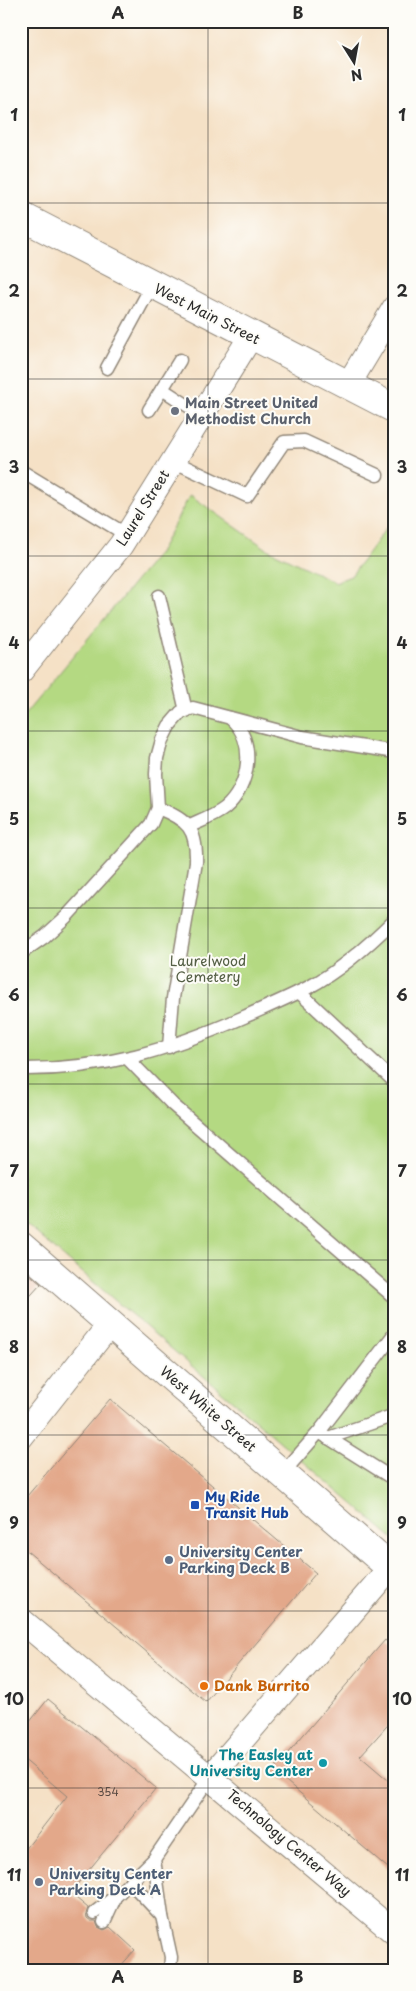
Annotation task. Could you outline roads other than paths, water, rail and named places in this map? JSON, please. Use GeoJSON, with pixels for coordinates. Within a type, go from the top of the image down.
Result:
{"type":"FeatureCollection","features":[{"type":"Feature","properties":{"kind":"street","name":"West Main Street"},"geometry":{"type":"LineString","coordinates":[[24,223],[152,285],[395,409]]}},
{"type":"Feature","properties":{"kind":"street"},"geometry":{"type":"LineString","coordinates":[[348,385],[395,307]]}},
{"type":"Feature","properties":{"kind":"street","name":"Laurel Street"},"geometry":{"type":"LineString","coordinates":[[21,671],[127,535],[251,336]]}},
{"type":"Feature","properties":{"kind":"street","name":"West White Street"},"geometry":{"type":"LineString","coordinates":[[21,1246],[392,1570]]}},
{"type":"Feature","properties":{"kind":"street"},"geometry":{"type":"LineString","coordinates":[[21,1437],[110,1324]]}},
{"type":"Feature","properties":{"kind":"street"},"geometry":{"type":"LineString","coordinates":[[210,1777],[392,1570]]}},
{"type":"Feature","properties":{"kind":"street","name":"Technology Center Way"},"geometry":{"type":"LineString","coordinates":[[21,1620],[395,1932]]}},
{"type":"Feature","properties":{"kind":"lane"},"geometry":{"type":"LineString","coordinates":[[107,368],[152,285]]}},
{"type":"Feature","properties":{"kind":"lane"},"geometry":{"type":"LineString","coordinates":[[149,410],[180,360]]}},
{"type":"Feature","properties":{"kind":"lane"},"geometry":{"type":"LineString","coordinates":[[162,390],[202,414]]}},
{"type":"Feature","properties":{"kind":"lane"},"geometry":{"type":"LineString","coordinates":[[173,461],[247,496],[284,442],[304,441],[376,475]]}},
{"type":"Feature","properties":{"kind":"lane"},"geometry":{"type":"LineString","coordinates":[[21,471],[127,535]]}},
{"type":"Feature","properties":{"kind":"lane"},"geometry":{"type":"LineString","coordinates":[[159,596],[186,711]]}},
{"type":"Feature","properties":{"kind":"lane"},"geometry":{"type":"LineString","coordinates":[[21,953],[44,937],[58,924],[151,824],[158,808],[157,758],[162,740],[169,726],[181,712],[193,708],[302,738],[395,752]]}},
{"type":"Feature","properties":{"kind":"lane"},"geometry":{"type":"LineString","coordinates":[[190,826],[224,809],[237,795],[244,781],[247,762],[245,740],[237,724],[230,718]]}},
{"type":"Feature","properties":{"kind":"lane"},"geometry":{"type":"LineString","coordinates":[[158,808],[176,815],[190,826],[196,850],[196,862],[174,998],[169,1047]]}},
{"type":"Feature","properties":{"kind":"lane"},"geometry":{"type":"LineString","coordinates":[[21,1069],[75,1068],[128,1059],[169,1047],[224,1026],[311,986],[344,965],[373,941],[395,919]]}},
{"type":"Feature","properties":{"kind":"lane"},"geometry":{"type":"LineString","coordinates":[[299,992],[395,1082]]}},
{"type":"Feature","properties":{"kind":"lane"},"geometry":{"type":"LineString","coordinates":[[128,1059],[173,1104],[395,1298]]}},
{"type":"Feature","properties":{"kind":"lane"},"geometry":{"type":"LineString","coordinates":[[282,1474],[324,1435],[395,1333]]}},
{"type":"Feature","properties":{"kind":"lane"},"geometry":{"type":"LineString","coordinates":[[324,1435],[395,1415]]}},
{"type":"Feature","properties":{"kind":"lane"},"geometry":{"type":"LineString","coordinates":[[324,1435],[395,1480]]}},
{"type":"Feature","properties":{"kind":"lane"},"geometry":{"type":"LineString","coordinates":[[94,1913],[115,1897],[154,1859],[210,1777]]}},
{"type":"Feature","properties":{"kind":"lane"},"geometry":{"type":"LineString","coordinates":[[154,1859],[162,1916],[171,1957],[170,1970]]}},
{"type":"Feature","properties":{"kind":"lane"},"geometry":{"type":"LineString","coordinates":[[130,1882],[162,1916]]}},
{"type":"Feature","properties":{"kind":"lane"},"geometry":{"type":"LineString","coordinates":[[104,1922],[115,1897]]}},
{"type":"Feature","properties":{"kind":"place","name":"Main Street United Methodist Church"},"geometry":{"type":"Point","coordinates":[175,411]}},
{"type":"Feature","properties":{"kind":"place","name":"My Ride Transit Hub"},"geometry":{"type":"Point","coordinates":[195,1505]}},
{"type":"Feature","properties":{"kind":"place","name":"University Center Parking Deck B"},"geometry":{"type":"Point","coordinates":[169,1560]}},
{"type":"Feature","properties":{"kind":"place","name":"Dank Burrito"},"geometry":{"type":"Point","coordinates":[204,1686]}},
{"type":"Feature","properties":{"kind":"place","name":"The Easley at University Center"},"geometry":{"type":"Point","coordinates":[323,1763]}},
{"type":"Feature","properties":{"kind":"place","name":"University Center Parking Deck A"},"geometry":{"type":"Point","coordinates":[39,1882]}},
{"type":"Feature","properties":{"kind":"park label","name":"Laurelwood Cemetery"},"geometry":{"type":"Point","coordinates":[208,970]}}]}
